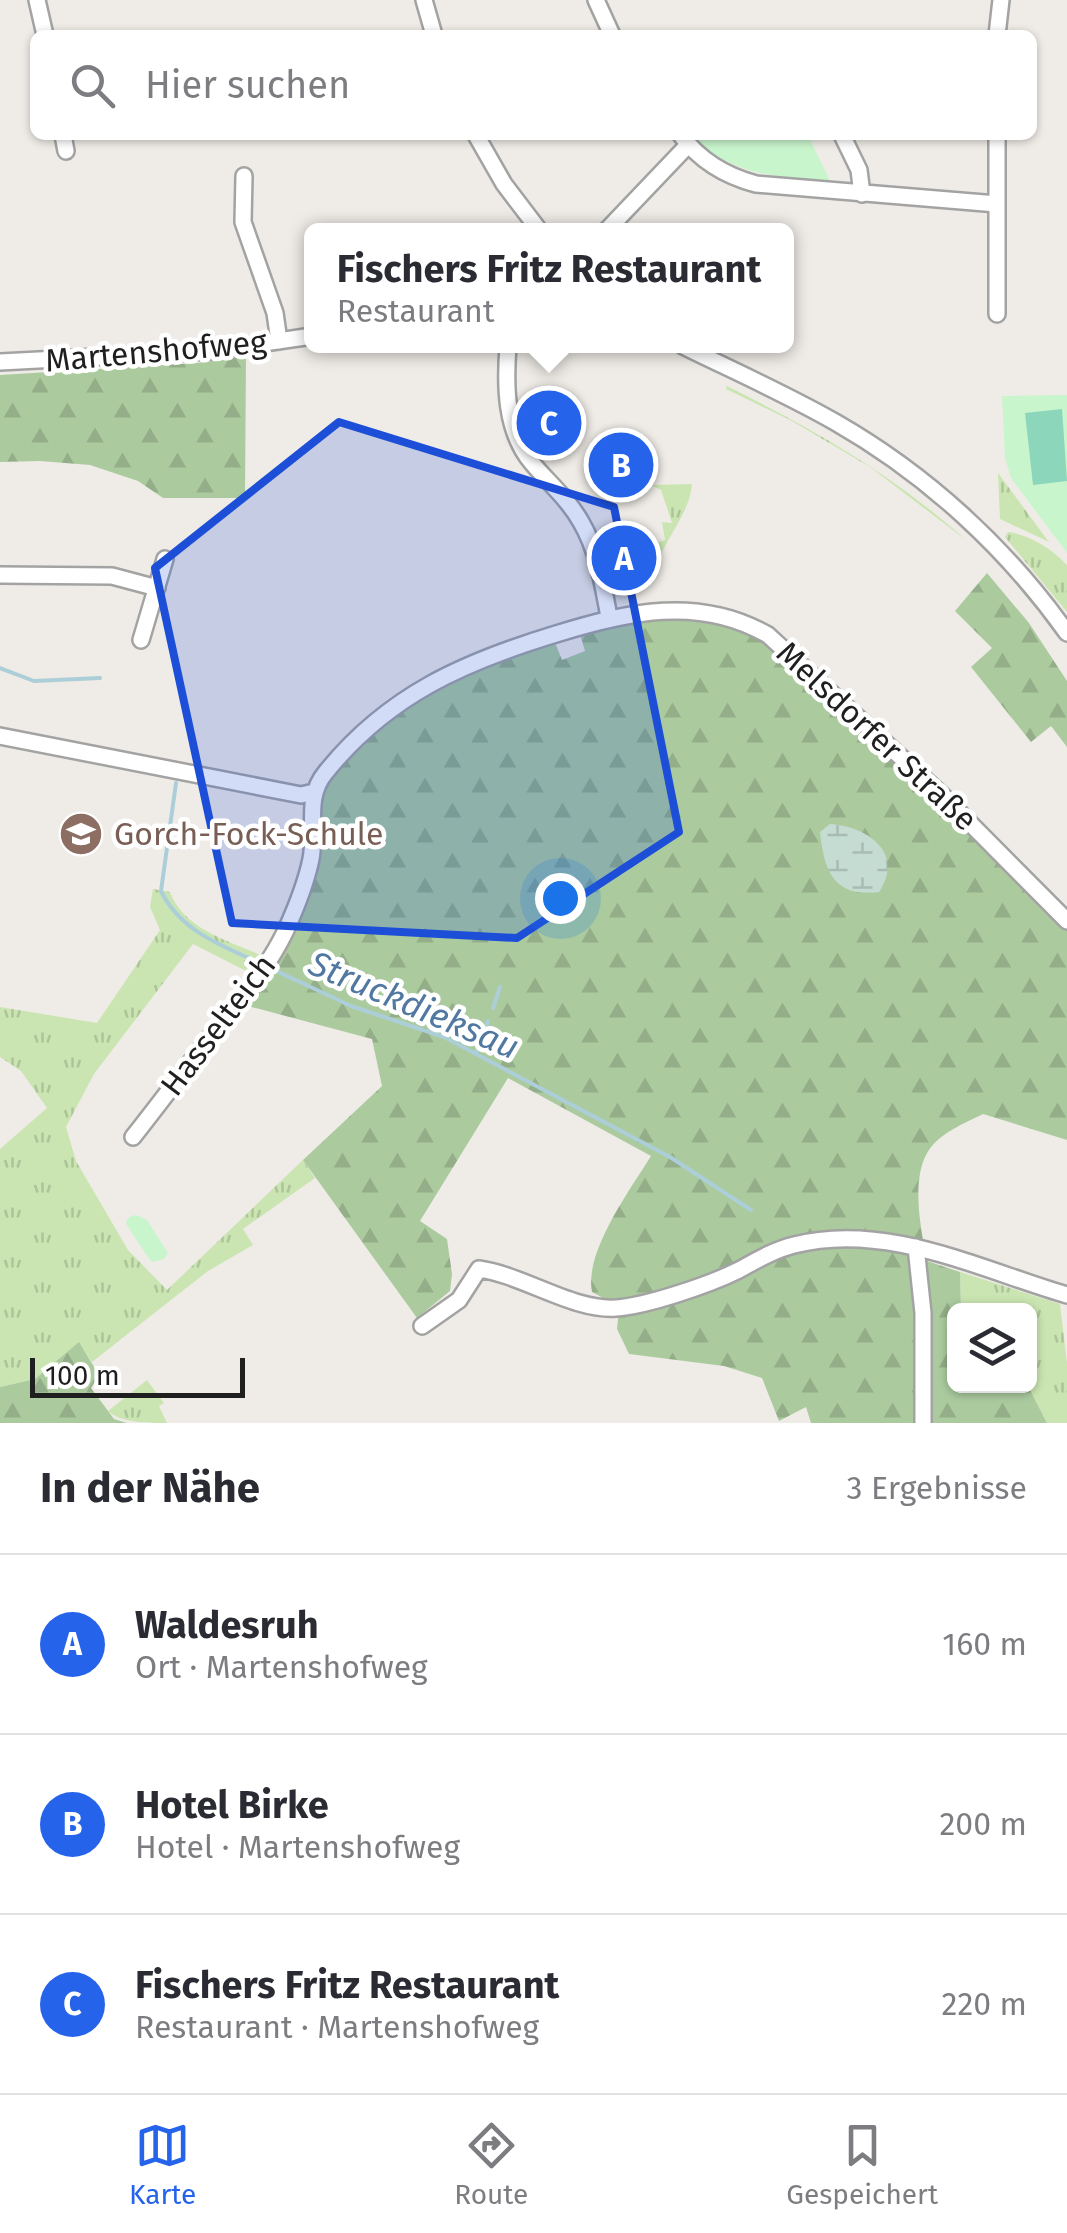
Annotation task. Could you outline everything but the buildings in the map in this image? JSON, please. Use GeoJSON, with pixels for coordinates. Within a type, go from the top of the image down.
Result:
{"type":"FeatureCollection","features":[{"type":"Feature","properties":{"kind":"street"},"geometry":{"type":"LineString","coordinates":[[37,0],[44,30]]}},
{"type":"Feature","properties":{"kind":"street"},"geometry":{"type":"LineString","coordinates":[[424,0],[433,30]]}},
{"type":"Feature","properties":{"kind":"street"},"geometry":{"type":"LineString","coordinates":[[596,0],[610,30]]}},
{"type":"Feature","properties":{"kind":"street"},"geometry":{"type":"LineString","coordinates":[[998,30],[1001,0]]}},
{"type":"Feature","properties":{"kind":"street"},"geometry":{"type":"LineString","coordinates":[[479,140],[504,184],[534,223]]}},
{"type":"Feature","properties":{"kind":"street"},"geometry":{"type":"LineString","coordinates":[[613,223],[685,140],[719,170],[744,181],[997,204]]}},
{"type":"Feature","properties":{"kind":"street"},"geometry":{"type":"LineString","coordinates":[[844,140],[859,170],[862,194]]}},
{"type":"Feature","properties":{"kind":"street"},"geometry":{"type":"LineString","coordinates":[[997,140],[998,314]]}},
{"type":"Feature","properties":{"kind":"street"},"geometry":{"type":"LineString","coordinates":[[244,176],[240,210],[275,313],[279,341]]}},
{"type":"Feature","properties":{"kind":"street","name":"Martenshofweg"},"geometry":{"type":"LineString","coordinates":[[0,362],[210,350],[304,337]]}},
{"type":"Feature","properties":{"kind":"street"},"geometry":{"type":"LineString","coordinates":[[508,353],[508,396],[517,438],[528,459],[570,505],[589,536],[609,617]]}},
{"type":"Feature","properties":{"kind":"street"},"geometry":{"type":"LineString","coordinates":[[698,353],[834,421],[906,468],[945,499],[1028,581],[1067,633]]}},
{"type":"Feature","properties":{"kind":"street"},"geometry":{"type":"LineString","coordinates":[[142,640],[165,560]]}},
{"type":"Feature","properties":{"kind":"street"},"geometry":{"type":"LineString","coordinates":[[0,575],[112,576],[157,588]]}},
{"type":"Feature","properties":{"kind":"street","name":"Melsdorfer Straße"},"geometry":{"type":"LineString","coordinates":[[314,792],[325,772],[346,750],[405,698],[479,658],[609,617],[694,610],[736,620],[768,634],[968,820],[1067,921]]}},
{"type":"Feature","properties":{"kind":"street"},"geometry":{"type":"LineString","coordinates":[[0,736],[301,795],[314,792]]}},
{"type":"Feature","properties":{"kind":"street","name":"Hasselteich"},"geometry":{"type":"LineString","coordinates":[[133,1137],[272,958],[309,868],[314,792]]}},
{"type":"Feature","properties":{"kind":"street"},"geometry":{"type":"LineString","coordinates":[[422,1326],[462,1296],[479,1269],[613,1309],[714,1280],[795,1244],[844,1239],[916,1248],[1067,1294]]}},
{"type":"Feature","properties":{"kind":"street"},"geometry":{"type":"LineString","coordinates":[[916,1248],[923,1313],[922,1423]]}},
{"type":"Feature","properties":{"kind":"highlighted area"},"geometry":{"type":"Polygon","coordinates":[[[339,422],[614,507],[679,832],[517,938],[232,923],[155,568],[339,422]]]}},
{"type":"Feature","properties":{"kind":"green space"},"geometry":{"type":"Polygon","coordinates":[[[697,140],[810,140],[830,181],[756,172],[706,149],[697,140]]]}},
{"type":"Feature","properties":{"kind":"green space"},"geometry":{"type":"Polygon","coordinates":[[[246,356],[245,498],[163,498],[138,481],[90,465],[0,462],[0,375],[197,363],[246,356]]]}},
{"type":"Feature","properties":{"kind":"green space"},"geometry":{"type":"Polygon","coordinates":[[[727,386],[792,420],[852,455],[881,474],[909,494],[966,540],[870,467],[792,421],[726,389],[727,386]]]}},
{"type":"Feature","properties":{"kind":"green space"},"geometry":{"type":"Polygon","coordinates":[[[1067,395],[1067,553],[1011,478],[1005,458],[1002,396],[1067,395]]]}},
{"type":"Feature","properties":{"kind":"green space"},"geometry":{"type":"Polygon","coordinates":[[[1062,409],[1067,481],[1033,485],[1025,413],[1062,409]]]}},
{"type":"Feature","properties":{"kind":"green space"},"geometry":{"type":"Polygon","coordinates":[[[998,473],[1049,542],[1000,519],[998,473]]]}},
{"type":"Feature","properties":{"kind":"green space"},"geometry":{"type":"Polygon","coordinates":[[[692,484],[684,512],[660,556],[656,543],[665,540],[662,522],[672,523],[661,490],[651,485],[692,484]]]}},
{"type":"Feature","properties":{"kind":"green space"},"geometry":{"type":"Polygon","coordinates":[[[1008,532],[1040,544],[1067,565],[1067,612],[1005,537],[1008,532]]]}},
{"type":"Feature","properties":{"kind":"green space"},"geometry":{"type":"Polygon","coordinates":[[[987,573],[1029,623],[1067,681],[1067,747],[1051,726],[1031,742],[971,667],[992,648],[955,611],[987,573]]]}},
{"type":"Feature","properties":{"kind":"green space"},"geometry":{"type":"Polygon","coordinates":[[[693,618],[736,628],[774,649],[1067,924],[1067,1140],[983,1114],[934,1144],[923,1162],[918,1189],[927,1261],[960,1272],[961,1303],[947,1303],[947,1393],[1032,1393],[1047,1423],[811,1423],[806,1407],[779,1421],[762,1378],[724,1366],[629,1354],[617,1329],[620,1300],[605,1299],[592,1292],[591,1276],[611,1222],[651,1156],[508,1078],[420,1221],[447,1239],[452,1274],[450,1291],[417,1318],[303,1160],[382,1086],[372,1039],[248,1006],[281,956],[314,881],[320,801],[330,778],[379,729],[439,688],[554,640],[562,660],[585,651],[579,631],[609,622],[693,618]]]}},
{"type":"Feature","properties":{"kind":"green space"},"geometry":{"type":"Polygon","coordinates":[[[830,824],[857,830],[878,844],[888,865],[879,892],[851,891],[834,879],[820,832],[830,824]]]}},
{"type":"Feature","properties":{"kind":"green space"},"geometry":{"type":"Polygon","coordinates":[[[153,889],[170,892],[186,916],[209,933],[263,956],[252,974],[193,944],[94,1074],[66,1127],[76,1161],[128,1250],[167,1290],[303,1160],[315,1178],[243,1229],[253,1245],[208,1271],[92,1362],[79,1343],[35,1379],[0,1387],[0,1149],[47,1108],[21,1071],[0,1057],[0,1007],[97,1023],[160,930],[150,907],[153,889]]]}},
{"type":"Feature","properties":{"kind":"green space"},"geometry":{"type":"Polygon","coordinates":[[[136,1215],[147,1220],[168,1253],[164,1259],[152,1262],[130,1230],[126,1223],[136,1215]]]}},
{"type":"Feature","properties":{"kind":"green space"},"geometry":{"type":"Polygon","coordinates":[[[960,1272],[1060,1304],[1067,1363],[1067,1423],[1047,1423],[1032,1393],[1037,1393],[1037,1303],[961,1303],[960,1272]]]}},
{"type":"Feature","properties":{"kind":"green space"},"geometry":{"type":"Polygon","coordinates":[[[79,1342],[99,1375],[91,1388],[114,1419],[127,1423],[0,1423],[0,1387],[35,1379],[79,1342]]]}},
{"type":"Feature","properties":{"kind":"green space"},"geometry":{"type":"Polygon","coordinates":[[[147,1380],[164,1403],[159,1406],[167,1423],[127,1420],[108,1411],[147,1380]]]}},
{"type":"Feature","properties":{"kind":"waterway","name":"Struckdieksau"},"geometry":{"type":"LineString","coordinates":[[0,668],[34,681],[100,678]]}},
{"type":"Feature","properties":{"kind":"waterway","name":"Struckdieksau"},"geometry":{"type":"LineString","coordinates":[[176,783],[161,891],[191,927],[262,964]]}},
{"type":"Feature","properties":{"kind":"waterway","name":"Struckdieksau"},"geometry":{"type":"LineString","coordinates":[[270,968],[351,1006],[444,1037],[670,1157],[751,1210]]}},
{"type":"Feature","properties":{"kind":"waterway"},"geometry":{"type":"LineString","coordinates":[[493,1008],[500,987]]}},
{"type":"Feature","properties":{"kind":"waterway"},"geometry":{"type":"LineString","coordinates":[[476,1053],[488,1021]]}},
{"type":"Feature","properties":{"kind":"place","name":"Fischers Fritz Restaurant"},"geometry":{"type":"Point","coordinates":[549,423]}},
{"type":"Feature","properties":{"kind":"place","name":"Hotel Birke"},"geometry":{"type":"Point","coordinates":[621,465]}},
{"type":"Feature","properties":{"kind":"place","name":"Waldesruh"},"geometry":{"type":"Point","coordinates":[624,558]}},
{"type":"Feature","properties":{"kind":"place","name":"Gorch-Fock-Schule"},"geometry":{"type":"Point","coordinates":[81,834]}}]}
